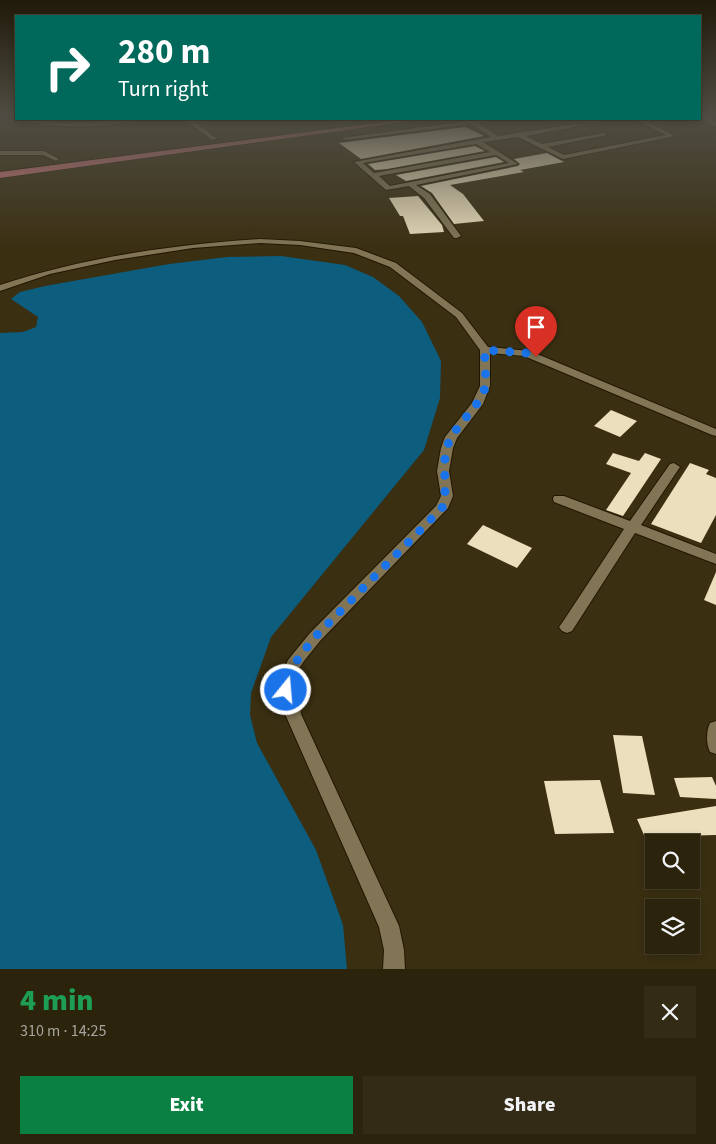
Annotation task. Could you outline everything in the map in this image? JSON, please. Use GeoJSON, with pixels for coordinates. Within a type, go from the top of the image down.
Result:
{"type":"FeatureCollection","features":[{"type":"Feature","properties":{"kind":"highway"},"geometry":{"type":"LineString","coordinates":[[0,166],[53,160]]}},
{"type":"Feature","properties":{"kind":"highway"},"geometry":{"type":"LineString","coordinates":[[0,175],[111,160]]}},
{"type":"Feature","properties":{"kind":"street"},"geometry":{"type":"LineString","coordinates":[[368,160],[357,162],[389,188],[516,164],[510,160]]}},
{"type":"Feature","properties":{"kind":"street"},"geometry":{"type":"LineString","coordinates":[[374,175],[457,160]]}},
{"type":"Feature","properties":{"kind":"street"},"geometry":{"type":"LineString","coordinates":[[410,184],[427,196],[457,236]]}},
{"type":"Feature","properties":{"kind":"street"},"geometry":{"type":"LineString","coordinates":[[0,288],[48,272],[115,257],[193,246],[260,241],[300,243],[356,251],[393,265],[459,315],[485,350],[486,386],[477,404],[452,437],[447,448],[443,471],[447,496],[442,508],[315,637],[297,660],[287,677],[286,690],[293,714],[389,926],[394,950],[394,969]]}},
{"type":"Feature","properties":{"kind":"street"},"geometry":{"type":"LineString","coordinates":[[485,350],[526,353],[716,433]]}},
{"type":"Feature","properties":{"kind":"street"},"geometry":{"type":"LineString","coordinates":[[567,628],[594,583],[634,528],[674,467]]}},
{"type":"Feature","properties":{"kind":"street"},"geometry":{"type":"LineString","coordinates":[[560,500],[716,559]]}},
{"type":"Feature","properties":{"kind":"street"},"geometry":{"type":"LineString","coordinates":[[716,728],[716,747]]}},
{"type":"Feature","properties":{"kind":"water"},"geometry":{"type":"Polygon","coordinates":[[[281,256],[345,265],[373,277],[399,296],[422,322],[441,361],[440,398],[424,450],[271,637],[251,693],[250,715],[257,743],[316,850],[343,925],[347,969],[0,969],[0,333],[23,332],[36,327],[38,317],[11,299],[20,292],[45,286],[169,264],[227,257],[281,256]]]}},
{"type":"Feature","properties":{"kind":"building"},"geometry":{"type":"Polygon","coordinates":[[[390,160],[435,160],[375,170],[368,164],[390,160]]]}},
{"type":"Feature","properties":{"kind":"building"},"geometry":{"type":"Polygon","coordinates":[[[478,160],[501,160],[504,162],[406,181],[396,175],[478,160]]]}},
{"type":"Feature","properties":{"kind":"building"},"geometry":{"type":"Polygon","coordinates":[[[515,160],[561,160],[564,162],[520,170],[524,172],[450,185],[463,194],[484,221],[454,224],[432,193],[421,186],[518,166],[520,164],[515,160]]]}},
{"type":"Feature","properties":{"kind":"building"},"geometry":{"type":"Polygon","coordinates":[[[418,196],[442,225],[444,232],[410,234],[403,216],[400,216],[389,198],[418,196]]]}},
{"type":"Feature","properties":{"kind":"building"},"geometry":{"type":"Polygon","coordinates":[[[611,410],[637,421],[620,437],[594,426],[611,410]]]}},
{"type":"Feature","properties":{"kind":"building"},"geometry":{"type":"Polygon","coordinates":[[[613,453],[639,461],[645,453],[661,459],[623,516],[606,510],[631,473],[606,464],[613,453]]]}},
{"type":"Feature","properties":{"kind":"building"},"geometry":{"type":"Polygon","coordinates":[[[690,463],[709,470],[706,474],[716,478],[716,515],[701,543],[651,524],[690,463]]]}},
{"type":"Feature","properties":{"kind":"building"},"geometry":{"type":"Polygon","coordinates":[[[483,525],[532,548],[517,568],[467,544],[483,525]]]}},
{"type":"Feature","properties":{"kind":"building"},"geometry":{"type":"Polygon","coordinates":[[[716,572],[716,605],[704,600],[716,572]]]}},
{"type":"Feature","properties":{"kind":"building"},"geometry":{"type":"Polygon","coordinates":[[[613,735],[642,736],[655,795],[623,793],[613,735]]]}},
{"type":"Feature","properties":{"kind":"building"},"geometry":{"type":"Polygon","coordinates":[[[712,777],[716,786],[716,799],[680,797],[674,778],[712,777]]]}},
{"type":"Feature","properties":{"kind":"building"},"geometry":{"type":"Polygon","coordinates":[[[600,780],[614,833],[555,834],[544,781],[600,780]]]}},
{"type":"Feature","properties":{"kind":"building"},"geometry":{"type":"Polygon","coordinates":[[[716,806],[716,835],[645,834],[645,837],[637,819],[716,806]]]}},
{"type":"Feature","properties":{"kind":"route"},"geometry":{"type":"LineString","coordinates":[[286,690],[287,677],[297,660],[315,637],[442,508],[447,496],[443,471],[447,448],[452,437],[477,404],[486,386],[485,350],[526,353],[536,357]]}}]}
